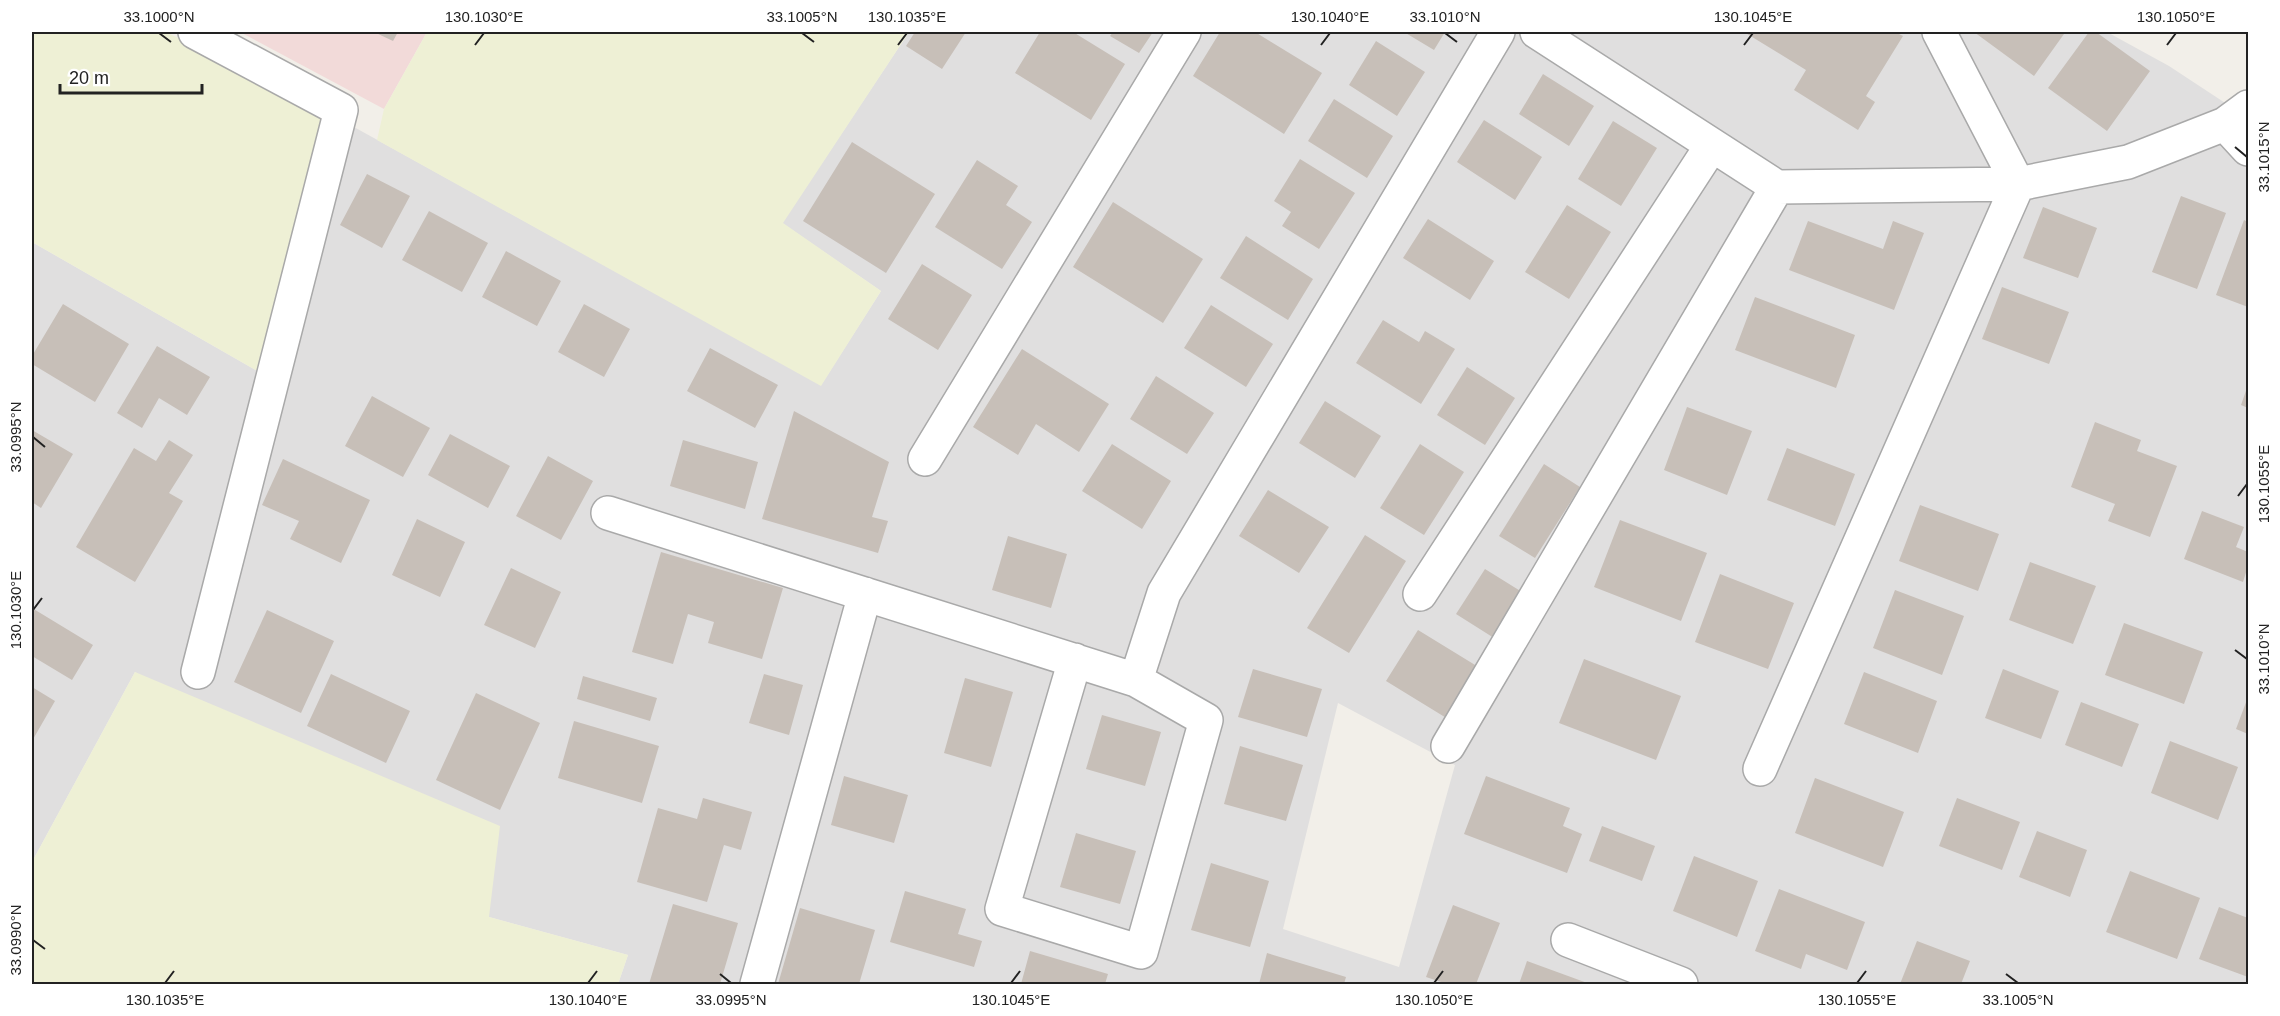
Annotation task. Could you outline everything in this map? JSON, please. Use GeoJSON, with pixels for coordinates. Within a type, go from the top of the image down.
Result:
{"type":"FeatureCollection","features":[{"type":"Feature","properties":{"kind":"street"},"geometry":{"type":"LineString","coordinates":[[195,32],[341,110],[198,672]]}},
{"type":"Feature","properties":{"kind":"street"},"geometry":{"type":"LineString","coordinates":[[925,459],[1184,32]]}},
{"type":"Feature","properties":{"kind":"street"},"geometry":{"type":"LineString","coordinates":[[1136,680],[1164,592],[1498,32]]}},
{"type":"Feature","properties":{"kind":"street"},"geometry":{"type":"LineString","coordinates":[[1537,32],[1778,187],[2018,184],[2128,162],[2237,116],[2248,148]]}},
{"type":"Feature","properties":{"kind":"street"},"geometry":{"type":"LineString","coordinates":[[1939,32],[2018,184]]}},
{"type":"Feature","properties":{"kind":"street"},"geometry":{"type":"LineString","coordinates":[[1420,594],[1712,145]]}},
{"type":"Feature","properties":{"kind":"street"},"geometry":{"type":"LineString","coordinates":[[1760,769],[2018,184]]}},
{"type":"Feature","properties":{"kind":"street"},"geometry":{"type":"LineString","coordinates":[[1448,746],[1778,187]]}},
{"type":"Feature","properties":{"kind":"street"},"geometry":{"type":"LineString","coordinates":[[608,513],[1075,660],[1136,680],[1206,720],[1141,952],[1002,909],[1075,660]]}},
{"type":"Feature","properties":{"kind":"street"},"geometry":{"type":"LineString","coordinates":[[757,984],[865,594]]}},
{"type":"Feature","properties":{"kind":"street"},"geometry":{"type":"LineString","coordinates":[[1568,940],[1681,984]]}},
{"type":"Feature","properties":{"kind":"shaded area"},"geometry":{"type":"Polygon","coordinates":[[[240,32],[427,32],[384,109],[240,32]]]}},
{"type":"Feature","properties":{"kind":"shaded area"},"geometry":{"type":"Polygon","coordinates":[[[909,32],[2107,32],[2169,66],[2248,118],[2248,984],[618,984],[628,955],[489,917],[135,672],[32,862],[32,242],[261,373],[325,111],[821,385],[881,291],[782,223],[909,32]],[[1338,703],[1283,929],[1399,967],[1455,765],[1338,703]]]}},
{"type":"Feature","properties":{"kind":"green space"},"geometry":{"type":"Polygon","coordinates":[[[32,32],[166,32],[325,111],[261,373],[32,242],[32,32]]]}},
{"type":"Feature","properties":{"kind":"green space"},"geometry":{"type":"Polygon","coordinates":[[[427,32],[710,32],[714,34],[716,32],[909,32],[783,223],[881,291],[821,386],[377,140],[384,109],[427,32]]]}},
{"type":"Feature","properties":{"kind":"green space"},"geometry":{"type":"Polygon","coordinates":[[[135,672],[500,826],[489,917],[628,955],[618,984],[32,984],[32,862],[135,672]]]}},
{"type":"Feature","properties":{"kind":"building"},"geometry":{"type":"Polygon","coordinates":[[[374,32],[398,32],[393,41],[374,32]]]}},
{"type":"Feature","properties":{"kind":"building"},"geometry":{"type":"Polygon","coordinates":[[[915,32],[966,32],[942,69],[906,46],[915,32]]]}},
{"type":"Feature","properties":{"kind":"building"},"geometry":{"type":"Polygon","coordinates":[[[1040,32],[1073,32],[1125,64],[1091,120],[1015,73],[1040,32]]]}},
{"type":"Feature","properties":{"kind":"building"},"geometry":{"type":"Polygon","coordinates":[[[1113,32],[1153,32],[1139,53],[1110,36],[1113,32]]]}},
{"type":"Feature","properties":{"kind":"building"},"geometry":{"type":"Polygon","coordinates":[[[1220,32],[1255,32],[1322,73],[1284,134],[1193,76],[1220,32]]]}},
{"type":"Feature","properties":{"kind":"building"},"geometry":{"type":"Polygon","coordinates":[[[1404,32],[1445,32],[1434,50],[1404,32]]]}},
{"type":"Feature","properties":{"kind":"building"},"geometry":{"type":"Polygon","coordinates":[[[1744,32],[1895,32],[1903,36],[1866,96],[1875,102],[1858,130],[1794,90],[1806,70],[1744,32]]]}},
{"type":"Feature","properties":{"kind":"building"},"geometry":{"type":"Polygon","coordinates":[[[1974,32],[2061,32],[2064,34],[2034,76],[1974,32]]]}},
{"type":"Feature","properties":{"kind":"building"},"geometry":{"type":"Polygon","coordinates":[[[2089,32],[2096,32],[2150,71],[2107,131],[2048,88],[2089,32]]]}},
{"type":"Feature","properties":{"kind":"building"},"geometry":{"type":"Polygon","coordinates":[[[1376,41],[1425,72],[1397,116],[1349,85],[1376,41]]]}},
{"type":"Feature","properties":{"kind":"building"},"geometry":{"type":"Polygon","coordinates":[[[1543,74],[1594,106],[1569,146],[1519,114],[1543,74]]]}},
{"type":"Feature","properties":{"kind":"building"},"geometry":{"type":"Polygon","coordinates":[[[1334,99],[1393,136],[1367,178],[1308,141],[1334,99]]]}},
{"type":"Feature","properties":{"kind":"building"},"geometry":{"type":"Polygon","coordinates":[[[1484,120],[1542,157],[1515,200],[1457,162],[1484,120]]]}},
{"type":"Feature","properties":{"kind":"building"},"geometry":{"type":"Polygon","coordinates":[[[1613,121],[1657,148],[1621,206],[1578,179],[1613,121]]]}},
{"type":"Feature","properties":{"kind":"building"},"geometry":{"type":"Polygon","coordinates":[[[852,142],[935,194],[886,273],[803,221],[852,142]]]}},
{"type":"Feature","properties":{"kind":"building"},"geometry":{"type":"Polygon","coordinates":[[[1300,159],[1355,193],[1319,249],[1282,226],[1291,212],[1274,201],[1300,159]]]}},
{"type":"Feature","properties":{"kind":"building"},"geometry":{"type":"Polygon","coordinates":[[[977,160],[1018,186],[1006,205],[1032,222],[1002,269],[935,227],[977,160]]]}},
{"type":"Feature","properties":{"kind":"building"},"geometry":{"type":"Polygon","coordinates":[[[367,174],[410,196],[382,248],[340,225],[367,174]]]}},
{"type":"Feature","properties":{"kind":"building"},"geometry":{"type":"Polygon","coordinates":[[[2181,196],[2226,213],[2197,289],[2152,272],[2181,196]]]}},
{"type":"Feature","properties":{"kind":"building"},"geometry":{"type":"Polygon","coordinates":[[[1113,202],[1203,259],[1163,323],[1073,267],[1113,202]]]}},
{"type":"Feature","properties":{"kind":"building"},"geometry":{"type":"Polygon","coordinates":[[[1567,205],[1611,232],[1569,299],[1525,272],[1567,205]]]}},
{"type":"Feature","properties":{"kind":"building"},"geometry":{"type":"Polygon","coordinates":[[[2043,207],[2097,228],[2078,278],[2023,258],[2043,207]]]}},
{"type":"Feature","properties":{"kind":"building"},"geometry":{"type":"Polygon","coordinates":[[[429,211],[488,243],[462,292],[402,260],[429,211]]]}},
{"type":"Feature","properties":{"kind":"building"},"geometry":{"type":"Polygon","coordinates":[[[1428,219],[1494,261],[1470,300],[1403,258],[1428,219]]]}},
{"type":"Feature","properties":{"kind":"building"},"geometry":{"type":"Polygon","coordinates":[[[2244,220],[2248,222],[2248,307],[2216,295],[2244,220]]]}},
{"type":"Feature","properties":{"kind":"building"},"geometry":{"type":"Polygon","coordinates":[[[1808,221],[1883,249],[1893,221],[1924,233],[1894,310],[1789,270],[1808,221]]]}},
{"type":"Feature","properties":{"kind":"building"},"geometry":{"type":"Polygon","coordinates":[[[1246,236],[1313,279],[1288,320],[1220,278],[1246,236]]]}},
{"type":"Feature","properties":{"kind":"building"},"geometry":{"type":"Polygon","coordinates":[[[506,251],[561,281],[537,326],[482,297],[506,251]]]}},
{"type":"Feature","properties":{"kind":"building"},"geometry":{"type":"Polygon","coordinates":[[[922,264],[972,295],[938,350],[888,319],[922,264]]]}},
{"type":"Feature","properties":{"kind":"building"},"geometry":{"type":"Polygon","coordinates":[[[2002,287],[2069,312],[2049,364],[1982,339],[2002,287]]]}},
{"type":"Feature","properties":{"kind":"building"},"geometry":{"type":"Polygon","coordinates":[[[1755,297],[1855,335],[1836,388],[1735,350],[1755,297]]]}},
{"type":"Feature","properties":{"kind":"building"},"geometry":{"type":"Polygon","coordinates":[[[63,304],[129,344],[95,402],[32,364],[32,356],[63,304]]]}},
{"type":"Feature","properties":{"kind":"building"},"geometry":{"type":"Polygon","coordinates":[[[584,304],[630,329],[604,377],[558,352],[584,304]]]}},
{"type":"Feature","properties":{"kind":"building"},"geometry":{"type":"Polygon","coordinates":[[[1211,305],[1273,344],[1246,387],[1184,348],[1211,305]]]}},
{"type":"Feature","properties":{"kind":"building"},"geometry":{"type":"Polygon","coordinates":[[[1383,320],[1419,342],[1425,331],[1455,349],[1421,404],[1356,363],[1383,320]]]}},
{"type":"Feature","properties":{"kind":"building"},"geometry":{"type":"Polygon","coordinates":[[[157,346],[210,377],[187,415],[159,398],[142,428],[117,413],[157,346]]]}},
{"type":"Feature","properties":{"kind":"building"},"geometry":{"type":"Polygon","coordinates":[[[710,348],[778,385],[755,428],[687,391],[710,348]]]}},
{"type":"Feature","properties":{"kind":"building"},"geometry":{"type":"Polygon","coordinates":[[[1022,349],[1109,404],[1079,452],[1036,424],[1018,455],[973,427],[1022,349]]]}},
{"type":"Feature","properties":{"kind":"building"},"geometry":{"type":"Polygon","coordinates":[[[1467,367],[1515,398],[1485,445],[1437,415],[1467,367]]]}},
{"type":"Feature","properties":{"kind":"building"},"geometry":{"type":"Polygon","coordinates":[[[1156,376],[1214,413],[1187,454],[1130,419],[1156,376]]]}},
{"type":"Feature","properties":{"kind":"building"},"geometry":{"type":"Polygon","coordinates":[[[2248,385],[2248,408],[2241,405],[2248,385]]]}},
{"type":"Feature","properties":{"kind":"building"},"geometry":{"type":"Polygon","coordinates":[[[372,396],[430,428],[403,477],[345,446],[372,396]]]}},
{"type":"Feature","properties":{"kind":"building"},"geometry":{"type":"Polygon","coordinates":[[[1325,401],[1381,436],[1355,478],[1299,443],[1325,401]]]}},
{"type":"Feature","properties":{"kind":"building"},"geometry":{"type":"Polygon","coordinates":[[[1687,407],[1752,431],[1727,495],[1664,470],[1687,407]]]}},
{"type":"Feature","properties":{"kind":"building"},"geometry":{"type":"Polygon","coordinates":[[[794,411],[889,462],[872,517],[888,521],[878,553],[762,519],[794,411]]]}},
{"type":"Feature","properties":{"kind":"building"},"geometry":{"type":"Polygon","coordinates":[[[2095,422],[2141,440],[2137,451],[2177,466],[2150,537],[2108,521],[2115,504],[2071,487],[2095,422]]]}},
{"type":"Feature","properties":{"kind":"building"},"geometry":{"type":"Polygon","coordinates":[[[32,430],[73,454],[41,508],[32,502],[32,430]]]}},
{"type":"Feature","properties":{"kind":"building"},"geometry":{"type":"Polygon","coordinates":[[[450,434],[510,466],[488,508],[428,475],[450,434]]]}},
{"type":"Feature","properties":{"kind":"building"},"geometry":{"type":"Polygon","coordinates":[[[169,440],[193,455],[169,493],[183,501],[135,582],[76,547],[134,448],[156,461],[169,440]]]}},
{"type":"Feature","properties":{"kind":"building"},"geometry":{"type":"Polygon","coordinates":[[[683,440],[758,462],[745,509],[670,486],[683,440]]]}},
{"type":"Feature","properties":{"kind":"building"},"geometry":{"type":"Polygon","coordinates":[[[1112,444],[1171,481],[1142,529],[1082,491],[1112,444]]]}},
{"type":"Feature","properties":{"kind":"building"},"geometry":{"type":"Polygon","coordinates":[[[1420,444],[1464,472],[1424,535],[1380,508],[1420,444]]]}},
{"type":"Feature","properties":{"kind":"building"},"geometry":{"type":"Polygon","coordinates":[[[1787,448],[1855,474],[1835,526],[1767,500],[1787,448]]]}},
{"type":"Feature","properties":{"kind":"building"},"geometry":{"type":"Polygon","coordinates":[[[548,456],[593,481],[561,540],[516,516],[548,456]]]}},
{"type":"Feature","properties":{"kind":"building"},"geometry":{"type":"Polygon","coordinates":[[[283,459],[370,500],[341,563],[290,539],[299,521],[262,505],[283,459]]]}},
{"type":"Feature","properties":{"kind":"building"},"geometry":{"type":"Polygon","coordinates":[[[1544,464],[1580,487],[1535,558],[1499,536],[1544,464]]]}},
{"type":"Feature","properties":{"kind":"building"},"geometry":{"type":"Polygon","coordinates":[[[1268,490],[1329,527],[1299,573],[1239,536],[1268,490]]]}},
{"type":"Feature","properties":{"kind":"building"},"geometry":{"type":"Polygon","coordinates":[[[1920,505],[1999,534],[1978,591],[1899,561],[1920,505]]]}},
{"type":"Feature","properties":{"kind":"building"},"geometry":{"type":"Polygon","coordinates":[[[2202,511],[2244,527],[2236,547],[2248,552],[2248,566],[2243,582],[2184,559],[2202,511]]]}},
{"type":"Feature","properties":{"kind":"building"},"geometry":{"type":"Polygon","coordinates":[[[417,519],[465,542],[440,597],[392,575],[417,519]]]}},
{"type":"Feature","properties":{"kind":"building"},"geometry":{"type":"Polygon","coordinates":[[[1620,520],[1707,553],[1681,621],[1594,587],[1620,520]]]}},
{"type":"Feature","properties":{"kind":"building"},"geometry":{"type":"Polygon","coordinates":[[[1365,535],[1406,561],[1349,653],[1307,628],[1365,535]]]}},
{"type":"Feature","properties":{"kind":"building"},"geometry":{"type":"Polygon","coordinates":[[[1008,536],[1067,554],[1051,608],[992,590],[1008,536]]]}},
{"type":"Feature","properties":{"kind":"building"},"geometry":{"type":"Polygon","coordinates":[[[661,552],[783,588],[762,659],[708,643],[714,622],[688,614],[673,664],[632,652],[661,552]]]}},
{"type":"Feature","properties":{"kind":"building"},"geometry":{"type":"Polygon","coordinates":[[[2030,562],[2096,586],[2073,644],[2009,620],[2030,562]]]}},
{"type":"Feature","properties":{"kind":"building"},"geometry":{"type":"Polygon","coordinates":[[[511,568],[561,592],[535,648],[484,625],[511,568]]]}},
{"type":"Feature","properties":{"kind":"building"},"geometry":{"type":"Polygon","coordinates":[[[1485,569],[1522,592],[1494,638],[1456,614],[1485,569]]]}},
{"type":"Feature","properties":{"kind":"building"},"geometry":{"type":"Polygon","coordinates":[[[1720,574],[1794,603],[1768,669],[1695,642],[1720,574]]]}},
{"type":"Feature","properties":{"kind":"building"},"geometry":{"type":"Polygon","coordinates":[[[1895,590],[1964,616],[1942,675],[1873,648],[1895,590]]]}},
{"type":"Feature","properties":{"kind":"building"},"geometry":{"type":"Polygon","coordinates":[[[32,608],[93,645],[72,680],[32,656],[32,608]]]}},
{"type":"Feature","properties":{"kind":"building"},"geometry":{"type":"Polygon","coordinates":[[[267,610],[334,641],[301,713],[234,682],[267,610]]]}},
{"type":"Feature","properties":{"kind":"building"},"geometry":{"type":"Polygon","coordinates":[[[2124,623],[2203,652],[2184,704],[2105,675],[2124,623]]]}},
{"type":"Feature","properties":{"kind":"building"},"geometry":{"type":"Polygon","coordinates":[[[1418,630],[1480,668],[1448,719],[1386,681],[1418,630]]]}},
{"type":"Feature","properties":{"kind":"building"},"geometry":{"type":"Polygon","coordinates":[[[1584,659],[1681,696],[1656,760],[1559,723],[1584,659]]]}},
{"type":"Feature","properties":{"kind":"building"},"geometry":{"type":"Polygon","coordinates":[[[1253,669],[1322,689],[1307,737],[1238,717],[1253,669]]]}},
{"type":"Feature","properties":{"kind":"building"},"geometry":{"type":"Polygon","coordinates":[[[2003,669],[2059,691],[2041,739],[1985,718],[2003,669]]]}},
{"type":"Feature","properties":{"kind":"building"},"geometry":{"type":"Polygon","coordinates":[[[1864,672],[1937,701],[1918,753],[1844,724],[1864,672]]]}},
{"type":"Feature","properties":{"kind":"building"},"geometry":{"type":"Polygon","coordinates":[[[331,674],[410,711],[386,763],[307,726],[331,674]]]}},
{"type":"Feature","properties":{"kind":"building"},"geometry":{"type":"Polygon","coordinates":[[[764,674],[803,685],[789,735],[749,723],[764,674]]]}},
{"type":"Feature","properties":{"kind":"building"},"geometry":{"type":"Polygon","coordinates":[[[583,676],[657,698],[650,721],[577,699],[583,676]]]}},
{"type":"Feature","properties":{"kind":"building"},"geometry":{"type":"Polygon","coordinates":[[[965,678],[1013,692],[991,767],[944,753],[965,678]]]}},
{"type":"Feature","properties":{"kind":"building"},"geometry":{"type":"Polygon","coordinates":[[[32,687],[55,701],[32,741],[32,687]]]}},
{"type":"Feature","properties":{"kind":"building"},"geometry":{"type":"Polygon","coordinates":[[[476,693],[540,723],[500,810],[436,780],[476,693]]]}},
{"type":"Feature","properties":{"kind":"building"},"geometry":{"type":"Polygon","coordinates":[[[2248,697],[2248,734],[2236,729],[2248,697]]]}},
{"type":"Feature","properties":{"kind":"building"},"geometry":{"type":"Polygon","coordinates":[[[2081,702],[2139,724],[2122,767],[2065,745],[2081,702]]]}},
{"type":"Feature","properties":{"kind":"building"},"geometry":{"type":"Polygon","coordinates":[[[1102,715],[1161,732],[1145,786],[1086,769],[1102,715]]]}},
{"type":"Feature","properties":{"kind":"building"},"geometry":{"type":"Polygon","coordinates":[[[574,721],[659,746],[642,803],[558,778],[574,721]]]}},
{"type":"Feature","properties":{"kind":"building"},"geometry":{"type":"Polygon","coordinates":[[[2170,741],[2238,767],[2218,820],[2151,793],[2170,741]]]}},
{"type":"Feature","properties":{"kind":"building"},"geometry":{"type":"Polygon","coordinates":[[[1240,746],[1303,765],[1286,821],[1224,804],[1240,746]]]}},
{"type":"Feature","properties":{"kind":"building"},"geometry":{"type":"Polygon","coordinates":[[[844,776],[908,795],[894,843],[831,825],[844,776]]]}},
{"type":"Feature","properties":{"kind":"building"},"geometry":{"type":"Polygon","coordinates":[[[1486,776],[1570,808],[1563,826],[1582,834],[1567,873],[1464,834],[1486,776]]]}},
{"type":"Feature","properties":{"kind":"building"},"geometry":{"type":"Polygon","coordinates":[[[1815,778],[1904,812],[1883,867],[1795,833],[1815,778]]]}},
{"type":"Feature","properties":{"kind":"building"},"geometry":{"type":"Polygon","coordinates":[[[703,798],[752,812],[741,850],[724,845],[707,902],[637,882],[658,808],[697,819],[703,798]]]}},
{"type":"Feature","properties":{"kind":"building"},"geometry":{"type":"Polygon","coordinates":[[[1957,798],[2020,822],[2002,870],[1939,846],[1957,798]]]}},
{"type":"Feature","properties":{"kind":"building"},"geometry":{"type":"Polygon","coordinates":[[[1602,826],[1655,846],[1642,881],[1589,861],[1602,826]]]}},
{"type":"Feature","properties":{"kind":"building"},"geometry":{"type":"Polygon","coordinates":[[[2037,831],[2087,850],[2070,897],[2019,877],[2037,831]]]}},
{"type":"Feature","properties":{"kind":"building"},"geometry":{"type":"Polygon","coordinates":[[[1076,833],[1136,851],[1120,904],[1060,887],[1076,833]]]}},
{"type":"Feature","properties":{"kind":"building"},"geometry":{"type":"Polygon","coordinates":[[[1694,856],[1758,881],[1737,937],[1673,911],[1694,856]]]}},
{"type":"Feature","properties":{"kind":"building"},"geometry":{"type":"Polygon","coordinates":[[[1211,863],[1269,881],[1250,947],[1191,930],[1211,863]]]}},
{"type":"Feature","properties":{"kind":"building"},"geometry":{"type":"Polygon","coordinates":[[[2130,871],[2200,898],[2177,959],[2106,932],[2130,871]]]}},
{"type":"Feature","properties":{"kind":"building"},"geometry":{"type":"Polygon","coordinates":[[[1779,889],[1865,922],[1847,970],[1806,954],[1801,969],[1755,951],[1779,889]]]}},
{"type":"Feature","properties":{"kind":"building"},"geometry":{"type":"Polygon","coordinates":[[[905,891],[966,909],[958,934],[982,941],[974,967],[890,942],[905,891]]]}},
{"type":"Feature","properties":{"kind":"building"},"geometry":{"type":"Polygon","coordinates":[[[673,904],[738,923],[720,984],[649,984],[673,904]]]}},
{"type":"Feature","properties":{"kind":"building"},"geometry":{"type":"Polygon","coordinates":[[[1453,905],[1500,923],[1476,984],[1447,984],[1426,977],[1453,905]]]}},
{"type":"Feature","properties":{"kind":"building"},"geometry":{"type":"Polygon","coordinates":[[[2219,907],[2248,918],[2248,977],[2199,959],[2219,907]]]}},
{"type":"Feature","properties":{"kind":"building"},"geometry":{"type":"Polygon","coordinates":[[[800,908],[875,930],[859,984],[778,984],[800,908]]]}},
{"type":"Feature","properties":{"kind":"building"},"geometry":{"type":"Polygon","coordinates":[[[1917,941],[1970,961],[1961,984],[1900,984],[1917,941]]]}},
{"type":"Feature","properties":{"kind":"building"},"geometry":{"type":"Polygon","coordinates":[[[1030,951],[1108,974],[1105,984],[1021,984],[1030,951]]]}},
{"type":"Feature","properties":{"kind":"building"},"geometry":{"type":"Polygon","coordinates":[[[1267,953],[1346,977],[1344,984],[1259,984],[1267,953]]]}},
{"type":"Feature","properties":{"kind":"building"},"geometry":{"type":"Polygon","coordinates":[[[1527,961],[1590,984],[1519,984],[1527,961]]]}}]}
